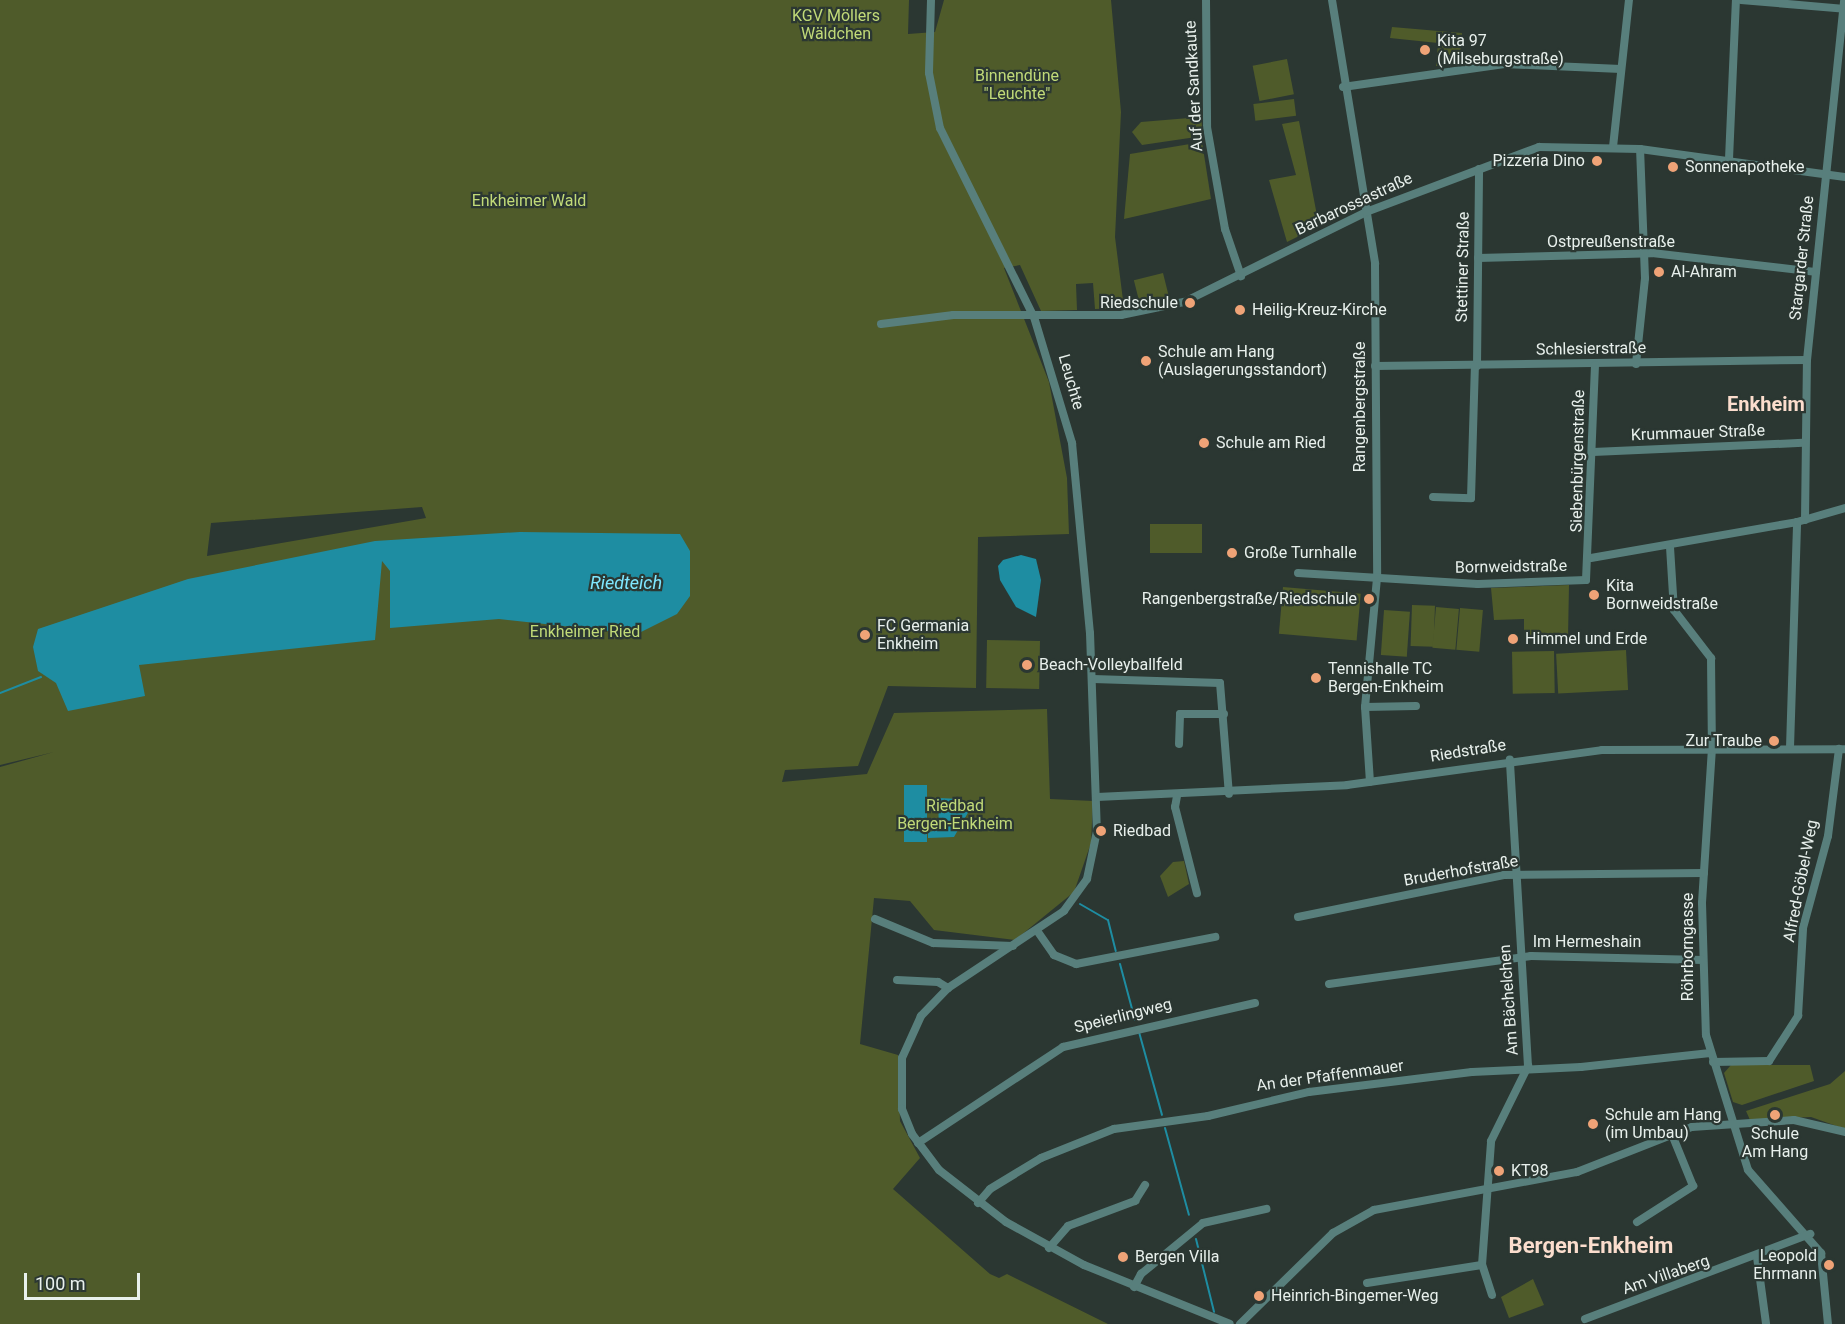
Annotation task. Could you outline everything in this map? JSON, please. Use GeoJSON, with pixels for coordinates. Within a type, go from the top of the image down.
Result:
{"type":"FeatureCollection","features":[{"type":"Feature","properties":{"kind":"street","name":"Leuchte"},"geometry":{"type":"LineString","coordinates":[[918,1143],[901,1101],[902,1058],[914,1026],[948,988],[1038,932],[1071,903],[1087,879],[1096,843],[1097,797],[1092,680],[1073,452],[1034,317],[940,128],[928,73],[931,0]]}},
{"type":"Feature","properties":{"kind":"street","name":"Auf der Sandkaute"},"geometry":{"type":"LineString","coordinates":[[1206,0],[1207,127],[1225,229],[1241,276]]}},
{"type":"Feature","properties":{"kind":"street","name":"Rangenbergstraße"},"geometry":{"type":"LineString","coordinates":[[1332,0],[1343,87],[1376,264],[1377,578],[1365,707],[1370,782]]}},
{"type":"Feature","properties":{"kind":"street"},"geometry":{"type":"LineString","coordinates":[[1613,147],[1629,0]]}},
{"type":"Feature","properties":{"kind":"street"},"geometry":{"type":"LineString","coordinates":[[1729,159],[1736,0]]}},
{"type":"Feature","properties":{"kind":"street"},"geometry":{"type":"LineString","coordinates":[[1742,0],[1844,6]]}},
{"type":"Feature","properties":{"kind":"street","name":"Stargarder Straße"},"geometry":{"type":"LineString","coordinates":[[1790,748],[1807,360],[1844,6]]}},
{"type":"Feature","properties":{"kind":"street"},"geometry":{"type":"LineString","coordinates":[[1343,87],[1504,64],[1621,69]]}},
{"type":"Feature","properties":{"kind":"street","name":"Barbarossastraße"},"geometry":{"type":"LineString","coordinates":[[881,324],[953,315],[1034,317],[1131,315],[1184,302],[1241,276],[1366,212],[1539,147],[1640,148],[1845,177]]}},
{"type":"Feature","properties":{"kind":"street"},"geometry":{"type":"LineString","coordinates":[[1636,364],[1644,311],[1640,148]]}},
{"type":"Feature","properties":{"kind":"street","name":"Stettiner Straße"},"geometry":{"type":"LineString","coordinates":[[1433,497],[1471,498],[1479,169]]}},
{"type":"Feature","properties":{"kind":"street","name":"Ostpreußenstraße"},"geometry":{"type":"LineString","coordinates":[[1478,258],[1643,254],[1815,272]]}},
{"type":"Feature","properties":{"kind":"street","name":"Schlesierstraße"},"geometry":{"type":"LineString","coordinates":[[1375,366],[1595,365],[1807,360]]}},
{"type":"Feature","properties":{"kind":"street","name":"Siebenbürgenstraße"},"geometry":{"type":"LineString","coordinates":[[1591,558],[1595,365]]}},
{"type":"Feature","properties":{"kind":"street","name":"Krummauer Straße"},"geometry":{"type":"LineString","coordinates":[[1593,452],[1803,444]]}},
{"type":"Feature","properties":{"kind":"street","name":"Bornweidstraße"},"geometry":{"type":"LineString","coordinates":[[1298,573],[1478,584],[1582,580],[1589,577],[1591,558],[1670,548],[1801,521],[1845,508]]}},
{"type":"Feature","properties":{"kind":"street","name":"Röhrborngasse"},"geometry":{"type":"LineString","coordinates":[[1670,548],[1674,610],[1710,655],[1712,748],[1704,873],[1703,960],[1712,1057],[1752,1176],[1810,1234],[1825,1269],[1828,1324]]}},
{"type":"Feature","properties":{"kind":"street"},"geometry":{"type":"LineString","coordinates":[[1092,680],[1217,682],[1224,688],[1229,794]]}},
{"type":"Feature","properties":{"kind":"street"},"geometry":{"type":"LineString","coordinates":[[1365,707],[1416,706]]}},
{"type":"Feature","properties":{"kind":"street"},"geometry":{"type":"LineString","coordinates":[[1179,744],[1180,714],[1224,714]]}},
{"type":"Feature","properties":{"kind":"street","name":"Riedstraße"},"geometry":{"type":"LineString","coordinates":[[1097,797],[1229,794],[1370,782],[1510,760],[1631,748],[1842,749]]}},
{"type":"Feature","properties":{"kind":"street","name":"Alfred-Göbel-Weg"},"geometry":{"type":"LineString","coordinates":[[1712,1057],[1770,1060],[1777,1041],[1798,1016],[1803,928],[1828,836],[1842,749]]}},
{"type":"Feature","properties":{"kind":"street","name":"Am Bächelchen"},"geometry":{"type":"LineString","coordinates":[[1492,1295],[1482,1264],[1492,1136],[1506,1118],[1527,1070],[1510,760]]}},
{"type":"Feature","properties":{"kind":"street"},"geometry":{"type":"LineString","coordinates":[[1177,796],[1175,807],[1197,893]]}},
{"type":"Feature","properties":{"kind":"street","name":"Bruderhofstraße"},"geometry":{"type":"LineString","coordinates":[[1298,917],[1516,875],[1704,873]]}},
{"type":"Feature","properties":{"kind":"street"},"geometry":{"type":"LineString","coordinates":[[875,919],[933,943],[1015,946]]}},
{"type":"Feature","properties":{"kind":"street"},"geometry":{"type":"LineString","coordinates":[[1038,932],[1054,955],[1076,964],[1215,937]]}},
{"type":"Feature","properties":{"kind":"street","name":"Im Hermeshain"},"geometry":{"type":"LineString","coordinates":[[1329,984],[1522,957],[1703,960]]}},
{"type":"Feature","properties":{"kind":"street"},"geometry":{"type":"LineString","coordinates":[[897,980],[938,982],[948,988]]}},
{"type":"Feature","properties":{"kind":"street","name":"Speierlingweg"},"geometry":{"type":"LineString","coordinates":[[918,1143],[1063,1047],[1255,1002]]}},
{"type":"Feature","properties":{"kind":"street","name":"An der Pfaffenmauer"},"geometry":{"type":"LineString","coordinates":[[978,1203],[990,1189],[1047,1154],[1114,1129],[1212,1116],[1296,1094],[1527,1070],[1712,1057]]}},
{"type":"Feature","properties":{"kind":"street"},"geometry":{"type":"LineString","coordinates":[[1240,1324],[1333,1233],[1356,1218],[1395,1204],[1583,1171],[1671,1131],[1811,1121],[1845,1132]]}},
{"type":"Feature","properties":{"kind":"street"},"geometry":{"type":"LineString","coordinates":[[1636,1222],[1694,1186],[1671,1131]]}},
{"type":"Feature","properties":{"kind":"street"},"geometry":{"type":"LineString","coordinates":[[918,1143],[978,1203],[1049,1248],[1134,1287],[1230,1324]]}},
{"type":"Feature","properties":{"kind":"street"},"geometry":{"type":"LineString","coordinates":[[1049,1248],[1068,1227],[1136,1201],[1145,1185]]}},
{"type":"Feature","properties":{"kind":"street"},"geometry":{"type":"LineString","coordinates":[[1134,1287],[1141,1274],[1203,1223],[1266,1209]]}},
{"type":"Feature","properties":{"kind":"street","name":"Am Villaberg"},"geometry":{"type":"LineString","coordinates":[[1584,1319],[1757,1257],[1810,1234]]}},
{"type":"Feature","properties":{"kind":"street"},"geometry":{"type":"LineString","coordinates":[[1757,1257],[1766,1324]]}},
{"type":"Feature","properties":{"kind":"street"},"geometry":{"type":"LineString","coordinates":[[1367,1283],[1482,1264]]}},
{"type":"Feature","properties":{"kind":"green space"},"geometry":{"type":"Polygon","coordinates":[[[0,0],[909,0],[908,34],[935,32],[944,0],[1111,0],[1121,112],[1115,237],[1124,308],[1095,309],[1093,283],[1076,284],[1077,310],[1041,311],[1020,265],[1004,268],[1049,382],[1067,478],[1069,534],[978,537],[976,688],[888,686],[858,766],[785,770],[782,782],[867,774],[894,713],[1047,709],[1050,799],[1093,801],[1091,843],[1074,892],[1015,940],[934,930],[910,901],[874,898],[860,1044],[898,1055],[900,1121],[920,1158],[893,1189],[990,1274],[999,1278],[1007,1274],[1108,1324],[0,1324],[0,767],[54,752],[0,765],[0,0]],[[422,507],[211,523],[207,556],[426,518],[422,507]]]}},
{"type":"Feature","properties":{"kind":"green space"},"geometry":{"type":"Polygon","coordinates":[[[1392,27],[1462,33],[1459,66],[1436,66],[1438,43],[1390,38],[1392,27]]]}},
{"type":"Feature","properties":{"kind":"green space"},"geometry":{"type":"Polygon","coordinates":[[[1287,59],[1294,94],[1260,101],[1253,66],[1287,59]]]}},
{"type":"Feature","properties":{"kind":"green space"},"geometry":{"type":"Polygon","coordinates":[[[1294,99],[1296,116],[1255,121],[1253,104],[1294,99]]]}},
{"type":"Feature","properties":{"kind":"green space"},"geometry":{"type":"Polygon","coordinates":[[[1201,117],[1203,136],[1142,145],[1132,132],[1141,122],[1201,117]]]}},
{"type":"Feature","properties":{"kind":"green space"},"geometry":{"type":"Polygon","coordinates":[[[1299,121],[1319,226],[1287,242],[1269,180],[1296,175],[1282,124],[1299,121]]]}},
{"type":"Feature","properties":{"kind":"green space"},"geometry":{"type":"Polygon","coordinates":[[[1202,142],[1211,199],[1124,219],[1130,154],[1202,142]]]}},
{"type":"Feature","properties":{"kind":"green space"},"geometry":{"type":"Polygon","coordinates":[[[1163,273],[1169,297],[1140,305],[1134,280],[1163,273]]]}},
{"type":"Feature","properties":{"kind":"green space"},"geometry":{"type":"Polygon","coordinates":[[[1150,524],[1202,524],[1202,553],[1150,553],[1150,524]]]}},
{"type":"Feature","properties":{"kind":"green space"},"geometry":{"type":"Polygon","coordinates":[[[1569,585],[1568,638],[1524,640],[1524,619],[1494,620],[1491,588],[1569,585]]]}},
{"type":"Feature","properties":{"kind":"green space"},"geometry":{"type":"Polygon","coordinates":[[[1283,587],[1361,594],[1357,641],[1279,634],[1283,587]]]}},
{"type":"Feature","properties":{"kind":"green space"},"geometry":{"type":"Polygon","coordinates":[[[1412,605],[1435,606],[1434,647],[1411,646],[1412,605]]]}},
{"type":"Feature","properties":{"kind":"green space"},"geometry":{"type":"Polygon","coordinates":[[[1436,607],[1459,609],[1455,650],[1432,648],[1436,607]]]}},
{"type":"Feature","properties":{"kind":"green space"},"geometry":{"type":"Polygon","coordinates":[[[1460,608],[1483,610],[1479,652],[1456,650],[1460,608]]]}},
{"type":"Feature","properties":{"kind":"green space"},"geometry":{"type":"Polygon","coordinates":[[[1384,610],[1410,612],[1407,657],[1381,655],[1384,610]]]}},
{"type":"Feature","properties":{"kind":"green space"},"geometry":{"type":"Polygon","coordinates":[[[987,640],[1040,641],[1039,689],[986,688],[987,640]]]}},
{"type":"Feature","properties":{"kind":"green space"},"geometry":{"type":"Polygon","coordinates":[[[1626,650],[1628,690],[1558,694],[1556,654],[1626,650]]]}},
{"type":"Feature","properties":{"kind":"green space"},"geometry":{"type":"Polygon","coordinates":[[[1554,651],[1555,693],[1513,694],[1512,652],[1554,651]]]}},
{"type":"Feature","properties":{"kind":"green space"},"geometry":{"type":"Polygon","coordinates":[[[1184,861],[1189,884],[1168,897],[1160,876],[1173,862],[1184,861]]]}},
{"type":"Feature","properties":{"kind":"green space"},"geometry":{"type":"Polygon","coordinates":[[[1731,1065],[1810,1065],[1814,1081],[1742,1105],[1733,1102],[1724,1073],[1731,1065]]]}},
{"type":"Feature","properties":{"kind":"green space"},"geometry":{"type":"Polygon","coordinates":[[[1845,1071],[1845,1129],[1811,1117],[1750,1120],[1746,1111],[1830,1084],[1845,1071]]]}},
{"type":"Feature","properties":{"kind":"green space"},"geometry":{"type":"Polygon","coordinates":[[[1533,1279],[1544,1305],[1509,1318],[1501,1297],[1533,1279]]]}},
{"type":"Feature","properties":{"kind":"water","name":"Riedteich"},"geometry":{"type":"Polygon","coordinates":[[[520,532],[680,534],[690,551],[690,596],[677,614],[637,634],[499,619],[390,628],[390,571],[382,561],[375,640],[139,665],[145,696],[68,711],[56,683],[38,671],[33,647],[38,629],[188,579],[375,541],[520,532]]]}},
{"type":"Feature","properties":{"kind":"water"},"geometry":{"type":"Polygon","coordinates":[[[1021,555],[1036,559],[1041,580],[1036,617],[1016,607],[1000,580],[998,566],[1003,560],[1021,555]]]}},
{"type":"Feature","properties":{"kind":"water"},"geometry":{"type":"Polygon","coordinates":[[[904,785],[927,785],[927,842],[904,842],[904,785]]]}},
{"type":"Feature","properties":{"kind":"water"},"geometry":{"type":"Polygon","coordinates":[[[938,798],[961,799],[969,811],[954,837],[928,838],[928,832],[939,830],[938,798]]]}},
{"type":"Feature","properties":{"kind":"waterway"},"geometry":{"type":"LineString","coordinates":[[0,693],[41,677]]}},
{"type":"Feature","properties":{"kind":"waterway"},"geometry":{"type":"LineString","coordinates":[[1080,904],[1108,920],[1116,951]]}},
{"type":"Feature","properties":{"kind":"waterway"},"geometry":{"type":"LineString","coordinates":[[1120,964],[1135,1020]]}},
{"type":"Feature","properties":{"kind":"waterway"},"geometry":{"type":"LineString","coordinates":[[1139,1032],[1162,1115]]}},
{"type":"Feature","properties":{"kind":"waterway"},"geometry":{"type":"LineString","coordinates":[[1165,1128],[1189,1215]]}},
{"type":"Feature","properties":{"kind":"waterway"},"geometry":{"type":"LineString","coordinates":[[1196,1239],[1214,1312]]}},
{"type":"Feature","properties":{"kind":"place","name":"Kita 97 (Milseburgstraße)"},"geometry":{"type":"Point","coordinates":[1425,50]}},
{"type":"Feature","properties":{"kind":"place","name":"Pizzeria Dino"},"geometry":{"type":"Point","coordinates":[1597,161]}},
{"type":"Feature","properties":{"kind":"place","name":"Sonnenapotheke"},"geometry":{"type":"Point","coordinates":[1673,167]}},
{"type":"Feature","properties":{"kind":"place","name":"Al-Ahram"},"geometry":{"type":"Point","coordinates":[1659,272]}},
{"type":"Feature","properties":{"kind":"place","name":"Riedschule"},"geometry":{"type":"Point","coordinates":[1190,303]}},
{"type":"Feature","properties":{"kind":"place","name":"Heilig-Kreuz-Kirche"},"geometry":{"type":"Point","coordinates":[1240,310]}},
{"type":"Feature","properties":{"kind":"place","name":"Schule am Hang (Auslagerungsstandort)"},"geometry":{"type":"Point","coordinates":[1146,361]}},
{"type":"Feature","properties":{"kind":"place","name":"Schule am Ried"},"geometry":{"type":"Point","coordinates":[1204,443]}},
{"type":"Feature","properties":{"kind":"place","name":"Große Turnhalle"},"geometry":{"type":"Point","coordinates":[1232,553]}},
{"type":"Feature","properties":{"kind":"place","name":"Kita Bornweidstraße"},"geometry":{"type":"Point","coordinates":[1594,595]}},
{"type":"Feature","properties":{"kind":"place","name":"Rangenbergstraße/Riedschule"},"geometry":{"type":"Point","coordinates":[1369,599]}},
{"type":"Feature","properties":{"kind":"place","name":"FC Germania Enkheim"},"geometry":{"type":"Point","coordinates":[865,635]}},
{"type":"Feature","properties":{"kind":"place","name":"Himmel und Erde"},"geometry":{"type":"Point","coordinates":[1513,639]}},
{"type":"Feature","properties":{"kind":"place","name":"Beach-Volleyballfeld"},"geometry":{"type":"Point","coordinates":[1027,665]}},
{"type":"Feature","properties":{"kind":"place","name":"Tennishalle TC Bergen-Enkheim"},"geometry":{"type":"Point","coordinates":[1316,678]}},
{"type":"Feature","properties":{"kind":"place","name":"Zur Traube"},"geometry":{"type":"Point","coordinates":[1774,741]}},
{"type":"Feature","properties":{"kind":"place","name":"Riedbad"},"geometry":{"type":"Point","coordinates":[1101,831]}},
{"type":"Feature","properties":{"kind":"place","name":"Schule Am Hang"},"geometry":{"type":"Point","coordinates":[1775,1115]}},
{"type":"Feature","properties":{"kind":"place","name":"Schule am Hang (im Umbau)"},"geometry":{"type":"Point","coordinates":[1593,1124]}},
{"type":"Feature","properties":{"kind":"place","name":"KT98"},"geometry":{"type":"Point","coordinates":[1499,1171]}},
{"type":"Feature","properties":{"kind":"place","name":"Bergen Villa"},"geometry":{"type":"Point","coordinates":[1123,1257]}},
{"type":"Feature","properties":{"kind":"place","name":"Leopold Ehrmann"},"geometry":{"type":"Point","coordinates":[1829,1265]}},
{"type":"Feature","properties":{"kind":"place","name":"Heinrich-Bingemer-Weg"},"geometry":{"type":"Point","coordinates":[1259,1296]}},
{"type":"Feature","properties":{"kind":"district","name":"Enkheim"},"geometry":{"type":"Point","coordinates":[1766,404]}},
{"type":"Feature","properties":{"kind":"district","name":"Bergen-Enkheim"},"geometry":{"type":"Point","coordinates":[1591,1246]}},
{"type":"Feature","properties":{"kind":"park label","name":"KGV Möllers Wäldchen"},"geometry":{"type":"Point","coordinates":[836,25]}},
{"type":"Feature","properties":{"kind":"park label","name":"Binnendüne \"Leuchte\""},"geometry":{"type":"Point","coordinates":[1017,85]}},
{"type":"Feature","properties":{"kind":"park label","name":"Enkheimer Wald"},"geometry":{"type":"Point","coordinates":[529,201]}},
{"type":"Feature","properties":{"kind":"park label","name":"Enkheimer Ried"},"geometry":{"type":"Point","coordinates":[585,632]}},
{"type":"Feature","properties":{"kind":"park label","name":"Riedbad Bergen-Enkheim"},"geometry":{"type":"Point","coordinates":[955,815]}}]}
